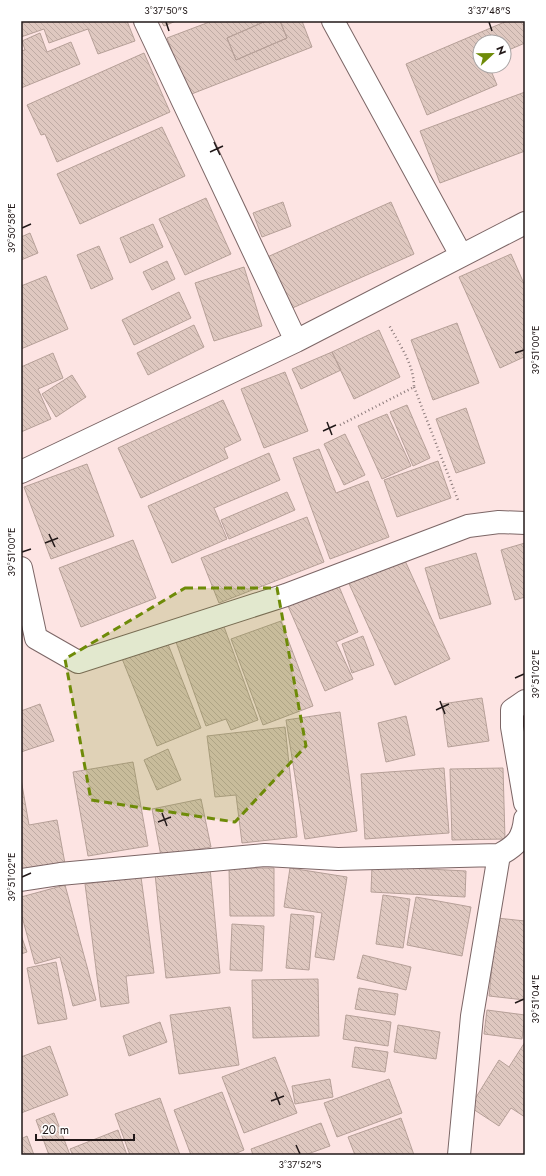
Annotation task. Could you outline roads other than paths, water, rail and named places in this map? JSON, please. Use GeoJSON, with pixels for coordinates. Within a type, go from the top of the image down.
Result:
{"type":"FeatureCollection","features":[{"type":"Feature","properties":{"kind":"street"},"geometry":{"type":"LineString","coordinates":[[145,21],[296,341]]}},
{"type":"Feature","properties":{"kind":"street"},"geometry":{"type":"LineString","coordinates":[[333,21],[461,255]]}},
{"type":"Feature","properties":{"kind":"street"},"geometry":{"type":"LineString","coordinates":[[21,472],[296,341],[525,223]]}},
{"type":"Feature","properties":{"kind":"street"},"geometry":{"type":"LineString","coordinates":[[21,568],[36,638],[78,662],[286,595],[468,526],[499,522],[525,522]]}},
{"type":"Feature","properties":{"kind":"street"},"geometry":{"type":"LineString","coordinates":[[525,701],[512,710],[512,727],[525,803]]}},
{"type":"Feature","properties":{"kind":"street"},"geometry":{"type":"LineString","coordinates":[[21,880],[60,874],[265,856],[338,859],[499,855],[516,844],[523,833],[525,819]]}},
{"type":"Feature","properties":{"kind":"street"},"geometry":{"type":"LineString","coordinates":[[459,1155],[472,1016],[499,855]]}}]}
